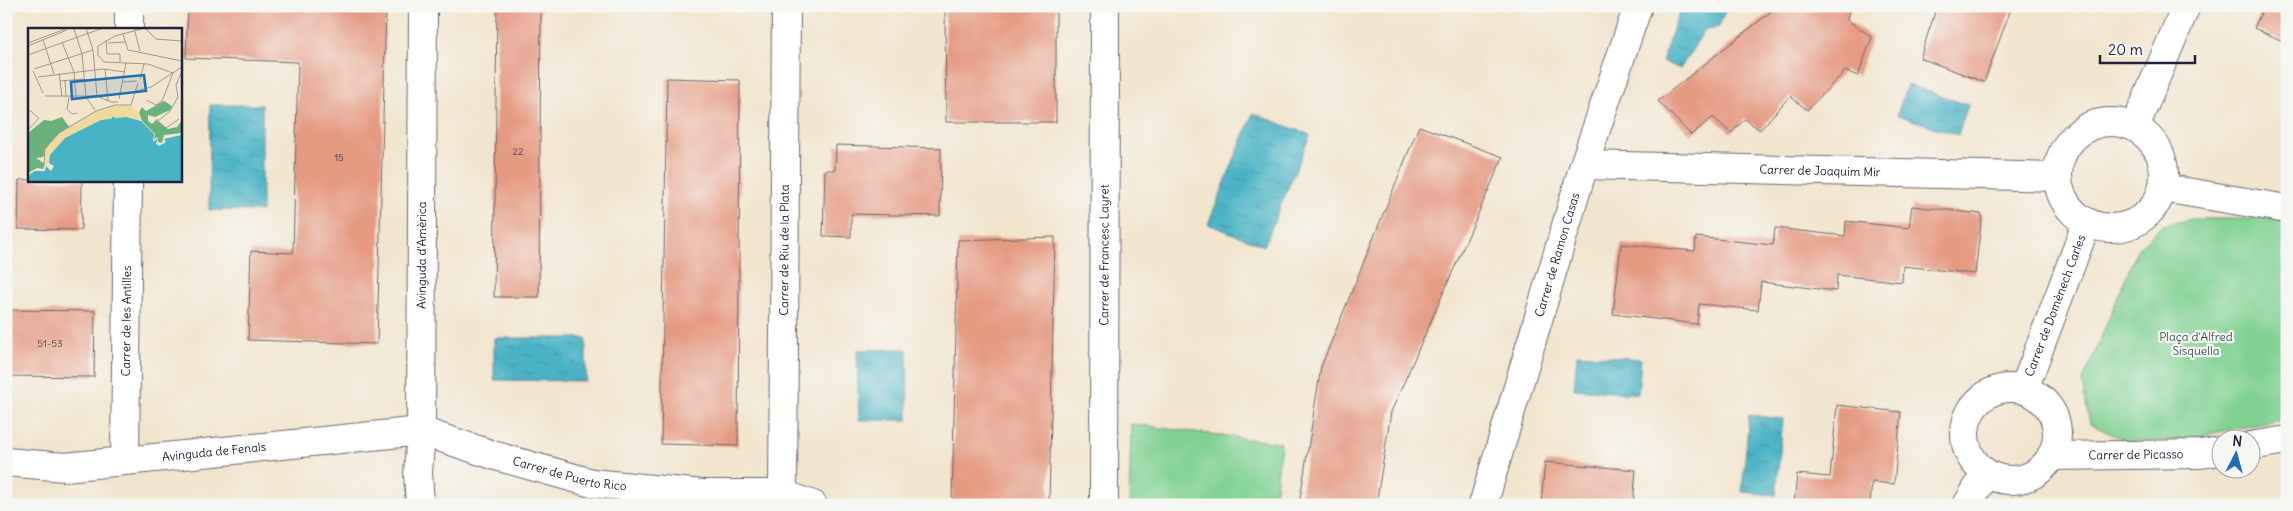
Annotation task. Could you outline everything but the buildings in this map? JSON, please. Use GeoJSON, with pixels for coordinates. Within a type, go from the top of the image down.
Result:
{"type":"FeatureCollection","features":[{"type":"Feature","properties":{"kind":"street"},"geometry":{"type":"LineString","coordinates":[[129,6],[129,28]]}},
{"type":"Feature","properties":{"kind":"street","name":"Avinguda d'Amèrica"},"geometry":{"type":"LineString","coordinates":[[420,505],[418,473],[421,431],[423,6]]}},
{"type":"Feature","properties":{"kind":"street","name":"Carrer de Riu de la Plata"},"geometry":{"type":"LineString","coordinates":[[783,494],[786,6]]}},
{"type":"Feature","properties":{"kind":"street","name":"Carrer de Francesc Layret"},"geometry":{"type":"LineString","coordinates":[[1104,505],[1105,6]]}},
{"type":"Feature","properties":{"kind":"street","name":"Carrer de Ramon Casas"},"geometry":{"type":"LineString","coordinates":[[1483,505],[1584,165],[1638,6]]}},
{"type":"Feature","properties":{"kind":"street"},"geometry":{"type":"LineString","coordinates":[[2135,127],[2186,6]]}},
{"type":"Feature","properties":{"kind":"street"},"geometry":{"type":"LineString","coordinates":[[2117,122],[2135,127],[2149,138],[2159,153],[2164,170],[2163,188],[2156,202],[2146,214],[2133,223],[2117,227],[2102,227],[2087,222],[2075,214],[2066,203],[2060,191],[2058,176],[2060,158],[2069,142],[2082,130],[2099,123],[2117,122]]}},
{"type":"Feature","properties":{"kind":"street","name":"Carrer de Joaquim Mir"},"geometry":{"type":"LineString","coordinates":[[1584,165],[2058,176]]}},
{"type":"Feature","properties":{"kind":"street","name":"Carrer de les Antilles"},"geometry":{"type":"LineString","coordinates":[[125,461],[128,181]]}},
{"type":"Feature","properties":{"kind":"street"},"geometry":{"type":"LineString","coordinates":[[2163,188],[2287,209]]}},
{"type":"Feature","properties":{"kind":"street","name":"Carrer de Domènech Carles"},"geometry":{"type":"LineString","coordinates":[[2024,390],[2087,222]]}},
{"type":"Feature","properties":{"kind":"street"},"geometry":{"type":"LineString","coordinates":[[2009,388],[2024,390],[2036,395],[2046,404],[2054,416],[2057,430],[2056,443],[2051,456],[2042,468],[2029,476],[2014,480],[2000,479],[1986,472],[1975,463],[1968,450],[1965,436],[1969,415],[1982,398],[1994,391],[2009,388]]}},
{"type":"Feature","properties":{"kind":"street","name":"Avinguda de Fenals"},"geometry":{"type":"LineString","coordinates":[[6,462],[64,467],[421,431]]}},
{"type":"Feature","properties":{"kind":"street","name":"Carrer de Puerto Rico"},"geometry":{"type":"LineString","coordinates":[[421,431],[496,456],[592,482],[703,494],[783,494],[813,505]]}},
{"type":"Feature","properties":{"kind":"street"},"geometry":{"type":"LineString","coordinates":[[2260,444],[2287,440]]}},
{"type":"Feature","properties":{"kind":"street","name":"Carrer de Picasso"},"geometry":{"type":"LineString","coordinates":[[2051,456],[2210,453]]}},
{"type":"Feature","properties":{"kind":"street"},"geometry":{"type":"LineString","coordinates":[[1967,505],[1986,472]]}},
{"type":"Feature","properties":{"kind":"green space","name":"Plaça d'Alfred Sisquella"},"geometry":{"type":"Polygon","coordinates":[[[2192,219],[2287,219],[2287,419],[2240,428],[2210,428],[2210,434],[2177,440],[2129,442],[2090,424],[2082,383],[2138,248],[2163,225],[2192,219]]]}},
{"type":"Feature","properties":{"kind":"green space"},"geometry":{"type":"Polygon","coordinates":[[[1131,424],[1281,443],[1274,505],[1129,505],[1131,424]]]}},
{"type":"Feature","properties":{"kind":"water"},"geometry":{"type":"Polygon","coordinates":[[[1681,6],[1727,6],[1719,27],[1704,31],[1680,69],[1662,61],[1681,6]]]}},
{"type":"Feature","properties":{"kind":"water"},"geometry":{"type":"Polygon","coordinates":[[[1907,84],[1968,105],[1958,135],[1897,115],[1907,84]]]}},
{"type":"Feature","properties":{"kind":"water"},"geometry":{"type":"Polygon","coordinates":[[[210,105],[262,105],[262,211],[209,210],[210,105]]]}},
{"type":"Feature","properties":{"kind":"water"},"geometry":{"type":"Polygon","coordinates":[[[1253,113],[1310,135],[1264,246],[1208,224],[1253,113]]]}},
{"type":"Feature","properties":{"kind":"water"},"geometry":{"type":"Polygon","coordinates":[[[494,338],[586,338],[586,381],[494,380],[494,338]]]}},
{"type":"Feature","properties":{"kind":"water"},"geometry":{"type":"Polygon","coordinates":[[[907,349],[908,420],[859,420],[857,350],[907,349]]]}},
{"type":"Feature","properties":{"kind":"water"},"geometry":{"type":"Polygon","coordinates":[[[1577,354],[1641,359],[1638,394],[1574,389],[1577,354]]]}},
{"type":"Feature","properties":{"kind":"water"},"geometry":{"type":"Polygon","coordinates":[[[1749,415],[1783,419],[1776,495],[1742,492],[1749,415]]]}}]}
